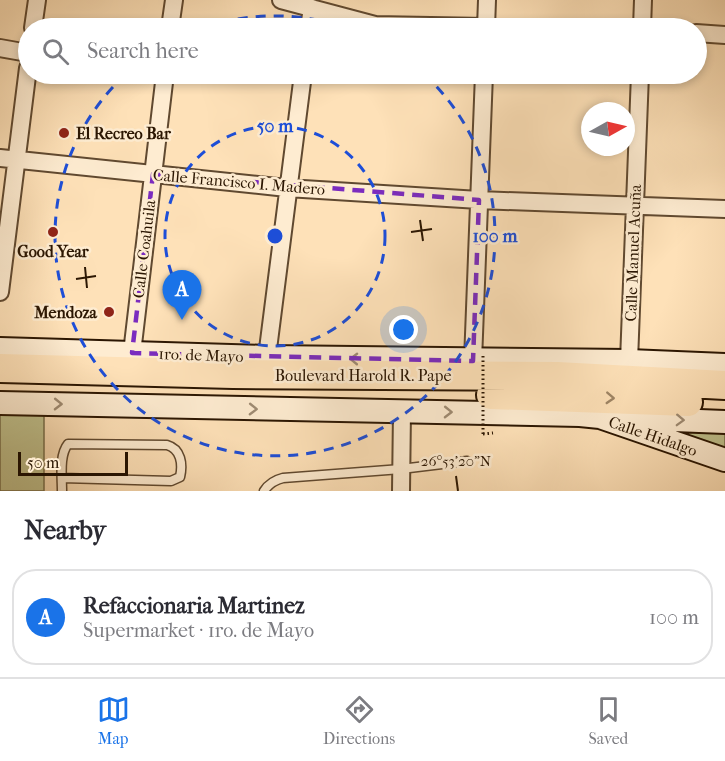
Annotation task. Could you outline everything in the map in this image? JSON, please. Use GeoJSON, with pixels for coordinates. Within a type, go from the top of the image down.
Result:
{"type":"FeatureCollection","features":[{"type":"Feature","properties":{"kind":"highway","name":"Boulevard Harold R. Pape"},"geometry":{"type":"LineString","coordinates":[[0,368],[232,383]]}},
{"type":"Feature","properties":{"kind":"highway","name":"Boulevard Harold R. Pape"},"geometry":{"type":"LineString","coordinates":[[510,385],[578,376],[725,385]]}},
{"type":"Feature","properties":{"kind":"highway","name":"Boulevard Harold R. Pape"},"geometry":{"type":"LineString","coordinates":[[0,386],[232,383],[510,385],[725,404]]}},
{"type":"Feature","properties":{"kind":"main road","name":"1ro. de Mayo"},"geometry":{"type":"LineString","coordinates":[[0,349],[267,357],[478,357],[725,365]]}},
{"type":"Feature","properties":{"kind":"main road"},"geometry":{"type":"LineString","coordinates":[[0,403],[402,411],[725,422]]}},
{"type":"Feature","properties":{"kind":"main road","name":"Calle Hidalgo"},"geometry":{"type":"LineString","coordinates":[[590,416],[725,460]]}},
{"type":"Feature","properties":{"kind":"street"},"geometry":{"type":"LineString","coordinates":[[34,18],[37,0]]}},
{"type":"Feature","properties":{"kind":"street"},"geometry":{"type":"LineString","coordinates":[[171,18],[174,0]]}},
{"type":"Feature","properties":{"kind":"street"},"geometry":{"type":"LineString","coordinates":[[281,0],[349,18]]}},
{"type":"Feature","properties":{"kind":"street"},"geometry":{"type":"LineString","coordinates":[[486,18],[487,0]]}},
{"type":"Feature","properties":{"kind":"street"},"geometry":{"type":"LineString","coordinates":[[642,18],[643,0]]}},
{"type":"Feature","properties":{"kind":"street"},"geometry":{"type":"LineString","coordinates":[[310,18],[312,8]]}},
{"type":"Feature","properties":{"kind":"street"},"geometry":{"type":"LineString","coordinates":[[707,34],[725,35]]}},
{"type":"Feature","properties":{"kind":"street"},"geometry":{"type":"LineString","coordinates":[[0,48],[18,51]]}},
{"type":"Feature","properties":{"kind":"street"},"geometry":{"type":"LineString","coordinates":[[0,292],[8,159],[24,84]]}},
{"type":"Feature","properties":{"kind":"street","name":"Calle Coahuila"},"geometry":{"type":"LineString","coordinates":[[132,353],[164,84]]}},
{"type":"Feature","properties":{"kind":"street"},"geometry":{"type":"LineString","coordinates":[[267,357],[302,84]]}},
{"type":"Feature","properties":{"kind":"street"},"geometry":{"type":"LineString","coordinates":[[478,357],[484,84]]}},
{"type":"Feature","properties":{"kind":"street","name":"Calle Manuel Acuña"},"geometry":{"type":"LineString","coordinates":[[629,361],[640,84]]}},
{"type":"Feature","properties":{"kind":"street","name":"Calle Francisco I. Madero"},"geometry":{"type":"LineString","coordinates":[[8,159],[287,188],[480,200],[725,209]]}},
{"type":"Feature","properties":{"kind":"street"},"geometry":{"type":"LineString","coordinates":[[401,491],[402,411]]}},
{"type":"Feature","properties":{"kind":"lane"},"geometry":{"type":"LineString","coordinates":[[62,478],[176,480],[182,471],[178,451],[167,445],[73,443],[68,444],[63,452],[62,478],[62,491]]}},
{"type":"Feature","properties":{"kind":"lane"},"geometry":{"type":"LineString","coordinates":[[264,491],[267,485],[283,478],[401,469],[467,460]]}},
{"type":"Feature","properties":{"kind":"path"},"geometry":{"type":"LineString","coordinates":[[478,357],[483,434]]}},
{"type":"Feature","properties":{"kind":"highlighted area"},"geometry":{"type":"Polygon","coordinates":[[[153,174],[479,200],[473,361],[132,353],[153,174]]]}},
{"type":"Feature","properties":{"kind":"green space"},"geometry":{"type":"Polygon","coordinates":[[[0,411],[44,413],[44,491],[0,491],[0,411]]]}},
{"type":"Feature","properties":{"kind":"green space"},"geometry":{"type":"Polygon","coordinates":[[[641,425],[725,428],[725,453],[641,425]]]}},
{"type":"Feature","properties":{"kind":"place","name":"El Recreo Bar"},"geometry":{"type":"Point","coordinates":[64,133]}},
{"type":"Feature","properties":{"kind":"place","name":"Good Year"},"geometry":{"type":"Point","coordinates":[53,232]}},
{"type":"Feature","properties":{"kind":"place","name":"Mendoza"},"geometry":{"type":"Point","coordinates":[109,312]}},
{"type":"Feature","properties":{"kind":"place","name":"Refaccionaria Martinez"},"geometry":{"type":"Point","coordinates":[182,320]}}]}
